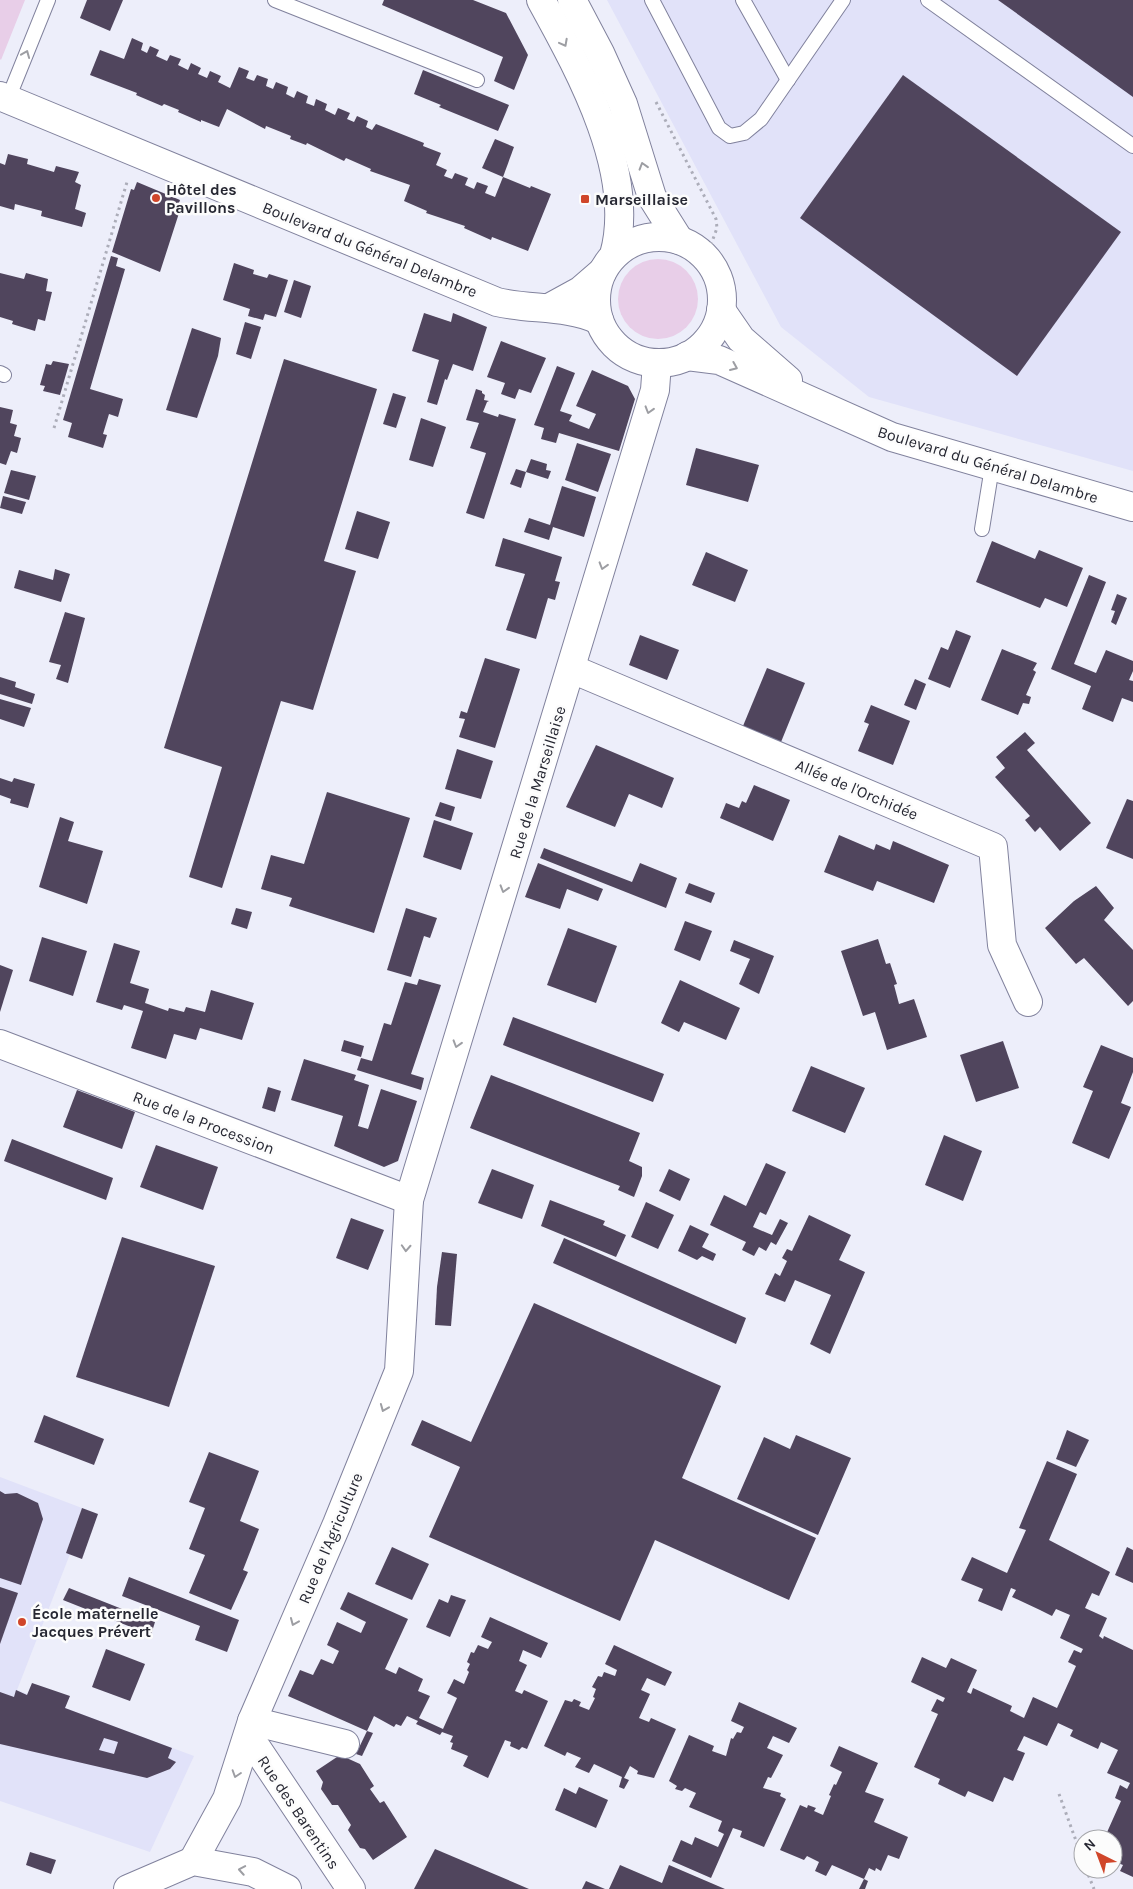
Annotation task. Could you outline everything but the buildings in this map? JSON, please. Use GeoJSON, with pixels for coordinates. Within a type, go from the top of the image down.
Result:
{"type":"FeatureCollection","features":[{"type":"Feature","properties":{"kind":"street"},"geometry":{"type":"LineString","coordinates":[[541,0],[572,57],[602,127],[620,205],[620,229],[596,296],[599,320],[606,334],[622,350],[642,360],[657,363],[670,362],[687,356],[704,343],[712,333],[721,310],[719,282],[705,257],[693,247],[668,237],[644,238],[623,248],[608,264]]}},
{"type":"Feature","properties":{"kind":"street"},"geometry":{"type":"LineString","coordinates":[[572,0],[600,53],[623,104],[652,197],[679,240]]}},
{"type":"Feature","properties":{"kind":"street","name":"Boulevard du Général Delambre"},"geometry":{"type":"LineString","coordinates":[[4,98],[497,302],[522,308],[549,308],[577,312],[599,320]]}},
{"type":"Feature","properties":{"kind":"street","name":"Boulevard du Général Delambre"},"geometry":{"type":"LineString","coordinates":[[549,308],[580,291],[608,264]]}},
{"type":"Feature","properties":{"kind":"street","name":"Boulevard du Général Delambre"},"geometry":{"type":"LineString","coordinates":[[721,310],[733,330],[750,348],[817,403]]}},
{"type":"Feature","properties":{"kind":"street","name":"Boulevard du Général Delambre"},"geometry":{"type":"LineString","coordinates":[[687,356],[719,360],[892,437],[1133,507]]}},
{"type":"Feature","properties":{"kind":"street","name":"Rue de la Marseillaise"},"geometry":{"type":"LineString","coordinates":[[409,1200],[572,669],[655,390],[657,363]]}},
{"type":"Feature","properties":{"kind":"street","name":"Allée de l'Orchidée"},"geometry":{"type":"LineString","coordinates":[[572,669],[993,847],[1002,945],[1028,1002]]}},
{"type":"Feature","properties":{"kind":"street","name":"Rue de la Procession"},"geometry":{"type":"LineString","coordinates":[[0,1044],[409,1200]]}},
{"type":"Feature","properties":{"kind":"street","name":"Rue de l'Agriculture"},"geometry":{"type":"LineString","coordinates":[[193,1861],[227,1799],[250,1728],[337,1524],[399,1371],[409,1200]]}},
{"type":"Feature","properties":{"kind":"street"},"geometry":{"type":"LineString","coordinates":[[250,1728],[345,1744]]}},
{"type":"Feature","properties":{"kind":"street","name":"Rue des Barentins"},"geometry":{"type":"LineString","coordinates":[[250,1728],[350,1889]]}},
{"type":"Feature","properties":{"kind":"street"},"geometry":{"type":"LineString","coordinates":[[128,1889],[193,1861],[253,1872],[287,1889]]}},
{"type":"Feature","properties":{"kind":"lane"},"geometry":{"type":"LineString","coordinates":[[4,98],[48,0]]}},
{"type":"Feature","properties":{"kind":"lane"},"geometry":{"type":"LineString","coordinates":[[275,0],[477,80]]}},
{"type":"Feature","properties":{"kind":"lane"},"geometry":{"type":"LineString","coordinates":[[652,0],[719,128],[730,136],[744,133],[761,119],[843,0]]}},
{"type":"Feature","properties":{"kind":"lane"},"geometry":{"type":"LineString","coordinates":[[744,0],[788,80]]}},
{"type":"Feature","properties":{"kind":"lane"},"geometry":{"type":"LineString","coordinates":[[928,0],[1133,146]]}},
{"type":"Feature","properties":{"kind":"lane"},"geometry":{"type":"LineString","coordinates":[[982,529],[992,467]]}},
{"type":"Feature","properties":{"kind":"path"},"geometry":{"type":"LineString","coordinates":[[653,95],[716,220],[714,240],[705,257]]}},
{"type":"Feature","properties":{"kind":"path"},"geometry":{"type":"LineString","coordinates":[[54,428],[136,152]]}},
{"type":"Feature","properties":{"kind":"path"},"geometry":{"type":"LineString","coordinates":[[1059,1794],[1073,1832]]}},
{"type":"Feature","properties":{"kind":"shaded area"},"geometry":{"type":"Polygon","coordinates":[[[0,0],[25,0],[1,60],[0,59],[0,0]]]}},
{"type":"Feature","properties":{"kind":"shaded area"},"geometry":{"type":"Polygon","coordinates":[[[607,0],[1133,0],[1133,471],[869,397],[781,327],[607,0]]]}},
{"type":"Feature","properties":{"kind":"shaded area"},"geometry":{"type":"Polygon","coordinates":[[[658,259],[673,262],[686,271],[695,284],[698,299],[695,314],[686,327],[673,336],[658,339],[643,336],[630,327],[621,314],[618,299],[621,284],[630,271],[643,262],[658,259]]]}},
{"type":"Feature","properties":{"kind":"shaded area","name":"École maternelle Jacques Prévert"},"geometry":{"type":"Polygon","coordinates":[[[0,1477],[82,1508],[66,1553],[70,1554],[17,1690],[194,1756],[150,1852],[0,1801],[0,1477]]]}},
{"type":"Feature","properties":{"kind":"place","name":"Hôtel des Pavillons"},"geometry":{"type":"Point","coordinates":[156,198]}},
{"type":"Feature","properties":{"kind":"place","name":"Marseillaise"},"geometry":{"type":"Point","coordinates":[585,199]}},
{"type":"Feature","properties":{"kind":"place","name":"École maternelle Jacques Prévert"},"geometry":{"type":"Point","coordinates":[22,1622]}}]}
